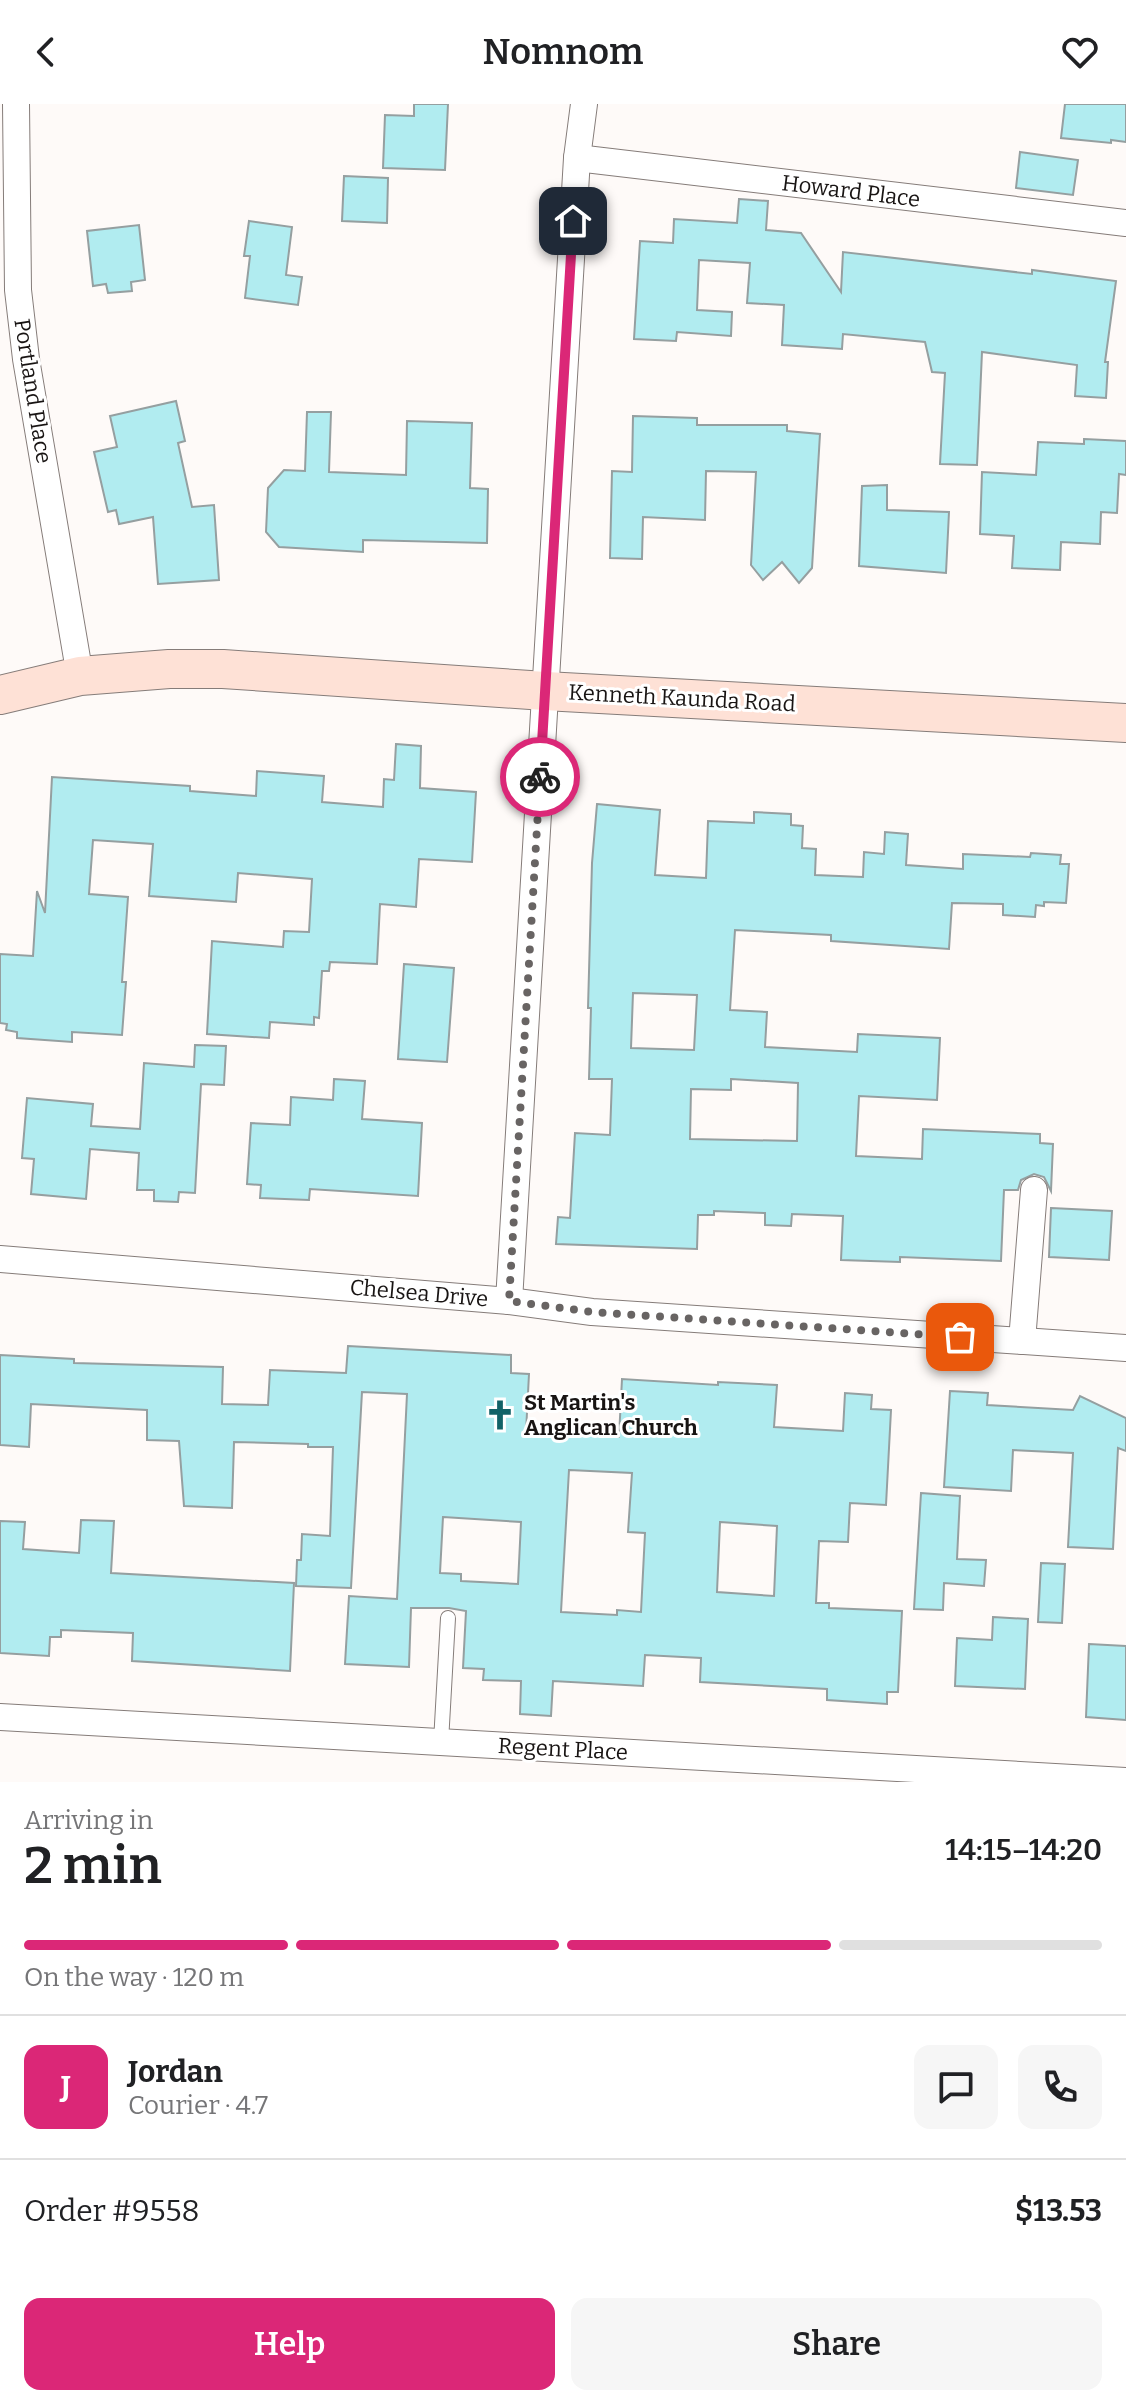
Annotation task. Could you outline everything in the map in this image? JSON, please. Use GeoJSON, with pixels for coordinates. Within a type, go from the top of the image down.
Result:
{"type":"FeatureCollection","features":[{"type":"Feature","properties":{"kind":"main road","name":"Kenneth Kaunda Road"},"geometry":{"type":"LineString","coordinates":[[0,695],[80,676],[169,669],[223,669],[545,691],[1126,723]]}},
{"type":"Feature","properties":{"kind":"street","name":"Portland Place"},"geometry":{"type":"LineString","coordinates":[[16,104],[18,290],[26,359],[80,676]]}},
{"type":"Feature","properties":{"kind":"street"},"geometry":{"type":"LineString","coordinates":[[509,1301],[577,158],[584,104]]}},
{"type":"Feature","properties":{"kind":"street","name":"Howard Place"},"geometry":{"type":"LineString","coordinates":[[577,158],[1126,223]]}},
{"type":"Feature","properties":{"kind":"street"},"geometry":{"type":"LineString","coordinates":[[1022,1341],[1034,1190]]}},
{"type":"Feature","properties":{"kind":"street","name":"Chelsea Drive"},"geometry":{"type":"LineString","coordinates":[[0,1259],[509,1301],[592,1312],[1126,1348]]}},
{"type":"Feature","properties":{"kind":"street","name":"Regent Place"},"geometry":{"type":"LineString","coordinates":[[0,1717],[1126,1781]]}},
{"type":"Feature","properties":{"kind":"lane"},"geometry":{"type":"LineString","coordinates":[[441,1742],[448,1618]]}},
{"type":"Feature","properties":{"kind":"building"},"geometry":{"type":"Polygon","coordinates":[[[414,104],[448,104],[445,170],[383,168],[385,115],[414,116],[414,104]]]}},
{"type":"Feature","properties":{"kind":"building"},"geometry":{"type":"Polygon","coordinates":[[[1065,104],[1126,104],[1126,142],[1061,138],[1065,104]]]}},
{"type":"Feature","properties":{"kind":"building"},"geometry":{"type":"Polygon","coordinates":[[[1020,152],[1078,160],[1073,195],[1016,188],[1020,152]]]}},
{"type":"Feature","properties":{"kind":"building"},"geometry":{"type":"Polygon","coordinates":[[[344,176],[388,178],[387,223],[342,221],[344,176]]]}},
{"type":"Feature","properties":{"kind":"building"},"geometry":{"type":"Polygon","coordinates":[[[739,199],[768,201],[766,230],[801,233],[841,292],[843,252],[1116,281],[1105,362],[1108,362],[1106,398],[1075,396],[1077,365],[982,352],[977,465],[940,464],[945,373],[932,372],[925,342],[843,334],[842,349],[782,345],[784,305],[747,303],[750,263],[699,260],[697,310],[732,312],[731,336],[677,332],[676,341],[634,339],[640,241],[673,243],[674,219],[737,223],[739,199]]]}},
{"type":"Feature","properties":{"kind":"building"},"geometry":{"type":"Polygon","coordinates":[[[249,221],[292,227],[286,275],[302,277],[298,305],[245,298],[250,256],[244,256],[249,221]]]}},
{"type":"Feature","properties":{"kind":"building"},"geometry":{"type":"Polygon","coordinates":[[[139,225],[145,280],[131,282],[132,291],[108,293],[106,284],[93,286],[87,231],[139,225]]]}},
{"type":"Feature","properties":{"kind":"building"},"geometry":{"type":"Polygon","coordinates":[[[176,401],[185,441],[178,443],[192,507],[214,505],[219,580],[158,584],[153,517],[119,524],[116,510],[108,512],[94,452],[117,447],[110,416],[176,401]]]}},
{"type":"Feature","properties":{"kind":"building"},"geometry":{"type":"Polygon","coordinates":[[[307,412],[331,412],[329,472],[406,475],[407,421],[472,423],[470,488],[488,489],[487,543],[363,540],[363,552],[279,547],[266,532],[268,488],[284,470],[305,471],[307,412]]]}},
{"type":"Feature","properties":{"kind":"building"},"geometry":{"type":"Polygon","coordinates":[[[633,416],[697,418],[697,425],[787,425],[787,431],[820,434],[812,568],[799,583],[782,562],[763,580],[751,565],[756,472],[706,471],[705,520],[643,517],[642,559],[610,558],[612,471],[632,472],[633,416]]]}},
{"type":"Feature","properties":{"kind":"building"},"geometry":{"type":"Polygon","coordinates":[[[1084,439],[1126,441],[1126,475],[1119,474],[1117,513],[1101,512],[1100,544],[1061,542],[1060,570],[1012,568],[1014,536],[980,534],[982,472],[1036,475],[1038,442],[1084,444],[1084,439]]]}},
{"type":"Feature","properties":{"kind":"building"},"geometry":{"type":"Polygon","coordinates":[[[887,485],[887,510],[949,512],[946,573],[859,566],[862,486],[887,485]]]}},
{"type":"Feature","properties":{"kind":"building"},"geometry":{"type":"Polygon","coordinates":[[[396,744],[421,746],[420,788],[476,792],[472,862],[419,859],[416,907],[380,904],[377,964],[330,962],[329,971],[322,971],[319,1018],[314,1017],[314,1025],[270,1022],[269,1038],[207,1034],[212,941],[283,947],[284,931],[309,932],[312,879],[238,873],[236,902],[149,896],[153,844],[93,840],[89,894],[128,897],[122,1035],[72,1032],[72,1042],[17,1038],[17,1032],[6,1030],[7,1024],[0,1023],[0,954],[33,956],[37,891],[45,913],[52,777],[190,786],[190,791],[256,796],[257,771],[324,776],[322,802],[383,807],[384,779],[394,780],[396,744]]]}},
{"type":"Feature","properties":{"kind":"building"},"geometry":{"type":"Polygon","coordinates":[[[597,804],[660,810],[655,875],[706,878],[708,821],[754,823],[754,812],[791,814],[791,825],[803,826],[802,848],[816,849],[815,875],[863,877],[864,852],[884,854],[885,832],[908,834],[906,865],[963,869],[963,854],[1061,855],[1060,864],[1069,864],[1066,903],[1044,902],[1044,906],[1036,905],[1035,917],[1003,915],[1003,904],[952,903],[949,949],[831,941],[831,935],[735,930],[730,1010],[767,1012],[765,1047],[857,1052],[858,1034],[940,1038],[937,1100],[859,1096],[856,1156],[922,1159],[923,1129],[1040,1134],[1040,1143],[1053,1144],[1051,1191],[1044,1177],[1034,1174],[1021,1180],[1018,1190],[1004,1190],[1001,1261],[900,1257],[900,1262],[841,1260],[843,1216],[792,1214],[791,1226],[765,1225],[765,1213],[714,1211],[714,1215],[698,1215],[697,1249],[556,1244],[558,1217],[570,1218],[575,1133],[610,1135],[612,1079],[589,1079],[592,863],[597,804]],[[633,993],[631,1048],[694,1050],[697,995],[633,993]],[[731,1079],[731,1090],[691,1089],[690,1139],[797,1141],[798,1083],[731,1079]]]}},
{"type":"Feature","properties":{"kind":"building"},"geometry":{"type":"Polygon","coordinates":[[[404,964],[454,968],[447,1062],[398,1059],[404,964]]]}},
{"type":"Feature","properties":{"kind":"building"},"geometry":{"type":"Polygon","coordinates":[[[195,1045],[226,1046],[224,1085],[201,1084],[195,1193],[179,1192],[178,1202],[154,1201],[154,1190],[137,1190],[139,1153],[90,1149],[86,1199],[31,1194],[34,1159],[22,1158],[27,1098],[93,1104],[91,1126],[140,1129],[144,1063],[194,1067],[195,1045]]]}},
{"type":"Feature","properties":{"kind":"building"},"geometry":{"type":"Polygon","coordinates":[[[334,1079],[365,1081],[362,1119],[422,1123],[418,1196],[310,1189],[309,1200],[260,1198],[261,1185],[247,1184],[251,1123],[290,1125],[291,1097],[333,1100],[334,1079]]]}},
{"type":"Feature","properties":{"kind":"building"},"geometry":{"type":"Polygon","coordinates":[[[1051,1208],[1112,1211],[1109,1260],[1049,1257],[1051,1208]]]}},
{"type":"Feature","properties":{"kind":"building"},"geometry":{"type":"Polygon","coordinates":[[[348,1346],[511,1355],[511,1373],[529,1374],[526,1432],[619,1437],[622,1379],[777,1385],[774,1427],[843,1431],[845,1393],[872,1395],[871,1409],[891,1410],[886,1505],[850,1503],[848,1542],[819,1541],[816,1603],[829,1603],[829,1608],[902,1611],[898,1692],[887,1692],[887,1704],[827,1700],[827,1689],[700,1682],[701,1658],[645,1655],[643,1686],[553,1681],[551,1716],[520,1714],[521,1681],[483,1680],[484,1669],[463,1668],[466,1611],[449,1608],[411,1608],[409,1667],[345,1664],[349,1596],[397,1599],[407,1394],[362,1392],[351,1588],[296,1586],[302,1534],[330,1536],[333,1447],[234,1442],[232,1508],[184,1506],[179,1441],[147,1440],[147,1410],[31,1404],[29,1447],[0,1445],[0,1355],[74,1359],[74,1363],[223,1367],[222,1404],[268,1405],[270,1370],[346,1373],[348,1346]],[[569,1470],[561,1612],[617,1615],[617,1610],[641,1612],[645,1533],[628,1532],[632,1473],[569,1470]],[[443,1517],[440,1573],[461,1574],[461,1581],[518,1584],[521,1522],[443,1517]],[[720,1522],[717,1592],[774,1596],[777,1526],[720,1522]]]}},
{"type":"Feature","properties":{"kind":"building"},"geometry":{"type":"Polygon","coordinates":[[[950,1391],[988,1393],[987,1405],[1073,1410],[1080,1396],[1126,1418],[1126,1451],[1118,1448],[1113,1549],[1068,1547],[1073,1453],[1013,1450],[1011,1491],[944,1487],[950,1391]]]}},
{"type":"Feature","properties":{"kind":"building"},"geometry":{"type":"Polygon","coordinates":[[[921,1493],[960,1496],[957,1559],[986,1560],[984,1586],[944,1583],[943,1610],[914,1609],[921,1493]]]}},
{"type":"Feature","properties":{"kind":"building"},"geometry":{"type":"Polygon","coordinates":[[[81,1520],[114,1521],[111,1573],[294,1583],[290,1671],[132,1661],[133,1633],[61,1630],[61,1637],[50,1637],[49,1656],[0,1653],[0,1521],[25,1522],[23,1549],[79,1553],[81,1520]]]}},
{"type":"Feature","properties":{"kind":"building"},"geometry":{"type":"Polygon","coordinates":[[[1041,1563],[1065,1564],[1062,1623],[1038,1622],[1041,1563]]]}},
{"type":"Feature","properties":{"kind":"building"},"geometry":{"type":"Polygon","coordinates":[[[993,1617],[1028,1619],[1025,1689],[955,1686],[957,1638],[992,1640],[993,1617]]]}},
{"type":"Feature","properties":{"kind":"building"},"geometry":{"type":"Polygon","coordinates":[[[1089,1644],[1126,1646],[1126,1720],[1086,1717],[1089,1644]]]}},
{"type":"Feature","properties":{"kind":"way so far"},"geometry":{"type":"LineString","coordinates":[[540,777],[509,1301],[592,1312],[960,1337]]}},
{"type":"Feature","properties":{"kind":"place","name":"St Martin's Anglican Church"},"geometry":{"type":"Point","coordinates":[500,1415]}},
{"type":"Feature","properties":{"kind":"route"},"geometry":{"type":"LineString","coordinates":[[540,777],[573,221]]}}]}
